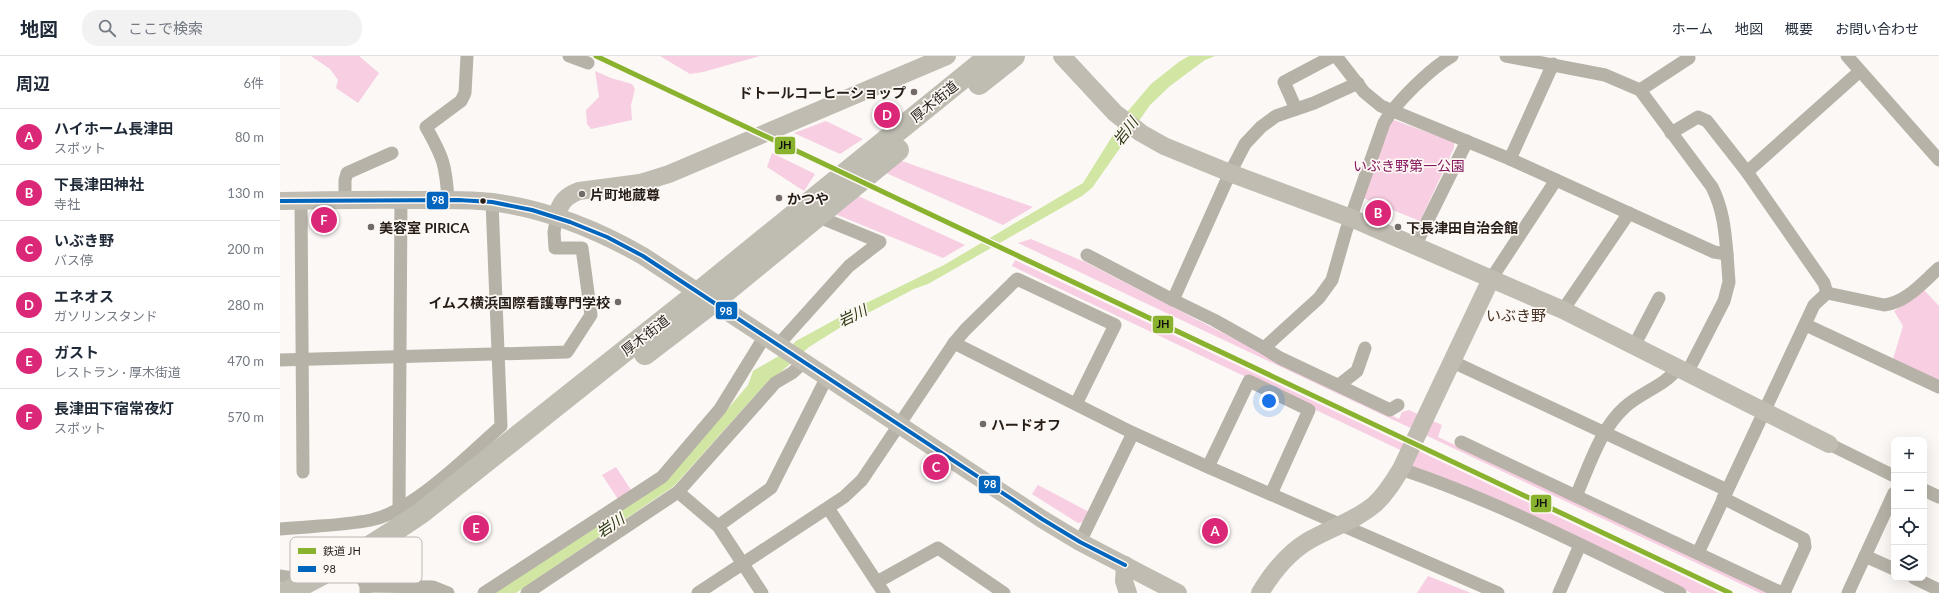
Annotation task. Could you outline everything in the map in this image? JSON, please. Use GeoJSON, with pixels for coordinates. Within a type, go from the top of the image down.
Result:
{"type":"FeatureCollection","features":[{"type":"Feature","properties":{"kind":"highway","name":"厚木街道"},"geometry":{"type":"LineString","coordinates":[[410,537],[468,494],[706,297],[990,56]]}},
{"type":"Feature","properties":{"kind":"highway","name":"厚木街道"},"geometry":{"type":"LineString","coordinates":[[385,537],[421,513],[706,297],[818,217],[1014,56]]}},
{"type":"Feature","properties":{"kind":"highway","name":"厚木街道"},"geometry":{"type":"LineString","coordinates":[[303,590],[314,583]]}},
{"type":"Feature","properties":{"kind":"highway","name":"厚木街道"},"geometry":{"type":"LineString","coordinates":[[303,590],[364,583]]}},
{"type":"Feature","properties":{"kind":"street"},"geometry":{"type":"LineString","coordinates":[[448,200],[446,172],[440,152],[426,127],[461,101],[465,93],[467,56]]}},
{"type":"Feature","properties":{"kind":"street"},"geometry":{"type":"LineString","coordinates":[[569,56],[588,63]]}},
{"type":"Feature","properties":{"kind":"street"},"geometry":{"type":"LineString","coordinates":[[280,360],[567,352],[591,315],[582,248],[555,248],[554,232],[557,216],[563,200],[570,194],[579,191],[640,183],[669,174],[947,56]]}},
{"type":"Feature","properties":{"kind":"street"},"geometry":{"type":"LineString","coordinates":[[1062,56],[1117,114],[1140,133],[1164,146],[1230,173],[1351,218],[1563,310],[1891,475]]}},
{"type":"Feature","properties":{"kind":"street"},"geometry":{"type":"LineString","coordinates":[[1296,109],[1284,82],[1335,56],[1364,92],[1381,106],[1510,159],[1714,252],[1727,254]]}},
{"type":"Feature","properties":{"kind":"street"},"geometry":{"type":"LineString","coordinates":[[1264,348],[1319,298],[1332,280],[1351,218],[1384,123],[1391,110],[1410,91],[1452,56]]}},
{"type":"Feature","properties":{"kind":"street"},"geometry":{"type":"LineString","coordinates":[[1506,56],[1605,75],[1640,90],[1712,187],[1719,201],[1725,225],[1729,282],[1724,301],[1682,371],[1671,376],[1626,406],[1614,418],[1605,433],[1576,496]]}},
{"type":"Feature","properties":{"kind":"street"},"geometry":{"type":"LineString","coordinates":[[1640,90],[1689,58],[1688,56]]}},
{"type":"Feature","properties":{"kind":"street"},"geometry":{"type":"LineString","coordinates":[[1847,56],[1939,160]]}},
{"type":"Feature","properties":{"kind":"street"},"geometry":{"type":"LineString","coordinates":[[1510,159],[1553,64]]}},
{"type":"Feature","properties":{"kind":"street"},"geometry":{"type":"LineString","coordinates":[[1747,172],[1860,71]]}},
{"type":"Feature","properties":{"kind":"street"},"geometry":{"type":"LineString","coordinates":[[1173,300],[1230,173],[1245,144],[1261,127],[1276,116],[1349,88],[1358,83]]}},
{"type":"Feature","properties":{"kind":"street"},"geometry":{"type":"LineString","coordinates":[[1672,133],[1698,117],[1707,121],[1747,172],[1824,283],[1827,293]]}},
{"type":"Feature","properties":{"kind":"street"},"geometry":{"type":"LineString","coordinates":[[1415,246],[1466,141]]}},
{"type":"Feature","properties":{"kind":"street"},"geometry":{"type":"LineString","coordinates":[[345,200],[345,180],[347,173],[392,153]]}},
{"type":"Feature","properties":{"kind":"street"},"geometry":{"type":"LineString","coordinates":[[1260,593],[1279,566],[1294,552],[1308,541],[1342,525],[1375,504],[1389,489],[1401,469],[1427,416],[1491,279],[1556,180]]}},
{"type":"Feature","properties":{"kind":"street"},"geometry":{"type":"LineString","coordinates":[[399,508],[402,199]]}},
{"type":"Feature","properties":{"kind":"street"},"geometry":{"type":"LineString","coordinates":[[280,201],[402,199],[492,202],[557,216],[615,240],[706,297],[774,343],[900,424],[1042,520],[1080,542],[1178,593]]}},
{"type":"Feature","properties":{"kind":"street"},"geometry":{"type":"LineString","coordinates":[[301,201],[303,472]]}},
{"type":"Feature","properties":{"kind":"street"},"geometry":{"type":"LineString","coordinates":[[280,529],[372,520],[399,508],[413,500],[454,468],[501,426],[492,202]]}},
{"type":"Feature","properties":{"kind":"street"},"geometry":{"type":"LineString","coordinates":[[1563,310],[1629,213]]}},
{"type":"Feature","properties":{"kind":"street"},"geometry":{"type":"LineString","coordinates":[[484,593],[662,477],[774,343],[849,266],[880,242],[818,217]]}},
{"type":"Feature","properties":{"kind":"street"},"geometry":{"type":"LineString","coordinates":[[1087,255],[1214,320],[1280,358],[1390,410],[1398,405]]}},
{"type":"Feature","properties":{"kind":"street"},"geometry":{"type":"LineString","coordinates":[[1827,293],[1884,305],[1892,304],[1910,294],[1939,268]]}},
{"type":"Feature","properties":{"kind":"street"},"geometry":{"type":"LineString","coordinates":[[698,593],[844,497],[862,480],[954,343],[965,330],[1017,279],[1115,325],[1076,404]]}},
{"type":"Feature","properties":{"kind":"street"},"geometry":{"type":"LineString","coordinates":[[1698,553],[1806,325],[1814,305],[1827,293]]}},
{"type":"Feature","properties":{"kind":"street"},"geometry":{"type":"LineString","coordinates":[[1634,346],[1659,298]]}},
{"type":"Feature","properties":{"kind":"street"},"geometry":{"type":"LineString","coordinates":[[1806,325],[1939,387]]}},
{"type":"Feature","properties":{"kind":"street"},"geometry":{"type":"LineString","coordinates":[[954,343],[1133,432],[1208,467],[1498,593]]}},
{"type":"Feature","properties":{"kind":"street"},"geometry":{"type":"LineString","coordinates":[[1339,385],[1357,371],[1365,348]]}},
{"type":"Feature","properties":{"kind":"street"},"geometry":{"type":"LineString","coordinates":[[527,593],[678,492],[775,383],[792,373],[803,361]]}},
{"type":"Feature","properties":{"kind":"street"},"geometry":{"type":"LineString","coordinates":[[1452,361],[1605,433],[1725,494],[1804,539],[1805,547],[1783,593],[1461,442]]}},
{"type":"Feature","properties":{"kind":"street"},"geometry":{"type":"LineString","coordinates":[[718,526],[771,488],[827,377]]}},
{"type":"Feature","properties":{"kind":"street"},"geometry":{"type":"LineString","coordinates":[[1208,467],[1249,381],[1309,410],[1270,494]]}},
{"type":"Feature","properties":{"kind":"street"},"geometry":{"type":"LineString","coordinates":[[1080,542],[1133,432]]}},
{"type":"Feature","properties":{"kind":"street"},"geometry":{"type":"LineString","coordinates":[[1401,469],[1437,481],[1580,545],[1664,589],[1680,593]]}},
{"type":"Feature","properties":{"kind":"street"},"geometry":{"type":"LineString","coordinates":[[1927,491],[1939,497]]}},
{"type":"Feature","properties":{"kind":"street"},"geometry":{"type":"LineString","coordinates":[[678,492],[718,526],[762,593]]}},
{"type":"Feature","properties":{"kind":"street"},"geometry":{"type":"LineString","coordinates":[[1848,593],[1891,500]]}},
{"type":"Feature","properties":{"kind":"street"},"geometry":{"type":"LineString","coordinates":[[828,508],[881,588],[938,548],[1004,593]]}},
{"type":"Feature","properties":{"kind":"street"},"geometry":{"type":"LineString","coordinates":[[1559,593],[1580,545]]}},
{"type":"Feature","properties":{"kind":"street"},"geometry":{"type":"LineString","coordinates":[[1865,556],[1891,568]]}},
{"type":"Feature","properties":{"kind":"street"},"geometry":{"type":"LineString","coordinates":[[1125,565],[1124,581],[1128,593]]}},
{"type":"Feature","properties":{"kind":"street"},"geometry":{"type":"LineString","coordinates":[[280,576],[290,578]]}},
{"type":"Feature","properties":{"kind":"street"},"geometry":{"type":"LineString","coordinates":[[1920,581],[1939,590]]}},
{"type":"Feature","properties":{"kind":"street"},"geometry":{"type":"LineString","coordinates":[[364,583],[433,587],[448,593]]}},
{"type":"Feature","properties":{"kind":"green space"},"geometry":{"type":"Polygon","coordinates":[[[311,56],[359,56],[379,73],[358,103],[336,88],[338,80],[330,69],[311,56]]]}},
{"type":"Feature","properties":{"kind":"green space"},"geometry":{"type":"Polygon","coordinates":[[[660,56],[760,56],[703,72],[690,74],[660,56]]]}},
{"type":"Feature","properties":{"kind":"green space"},"geometry":{"type":"Polygon","coordinates":[[[595,71],[611,78],[632,84],[635,89],[631,105],[632,120],[591,129],[587,124],[586,110],[599,97],[595,71]]]}},
{"type":"Feature","properties":{"kind":"green space","name":"いぶき野第一公園"},"geometry":{"type":"Polygon","coordinates":[[[1394,120],[1454,142],[1454,148],[1420,221],[1363,198],[1388,123],[1394,120]]]}},
{"type":"Feature","properties":{"kind":"green space"},"geometry":{"type":"Polygon","coordinates":[[[826,121],[863,139],[840,154],[794,133],[826,121]]]}},
{"type":"Feature","properties":{"kind":"green space"},"geometry":{"type":"Polygon","coordinates":[[[772,153],[815,174],[804,191],[767,167],[772,153]]]}},
{"type":"Feature","properties":{"kind":"green space"},"geometry":{"type":"Polygon","coordinates":[[[899,160],[1033,207],[1003,225],[886,173],[899,160]]]}},
{"type":"Feature","properties":{"kind":"green space"},"geometry":{"type":"Polygon","coordinates":[[[856,195],[965,245],[943,258],[835,214],[856,195]]]}},
{"type":"Feature","properties":{"kind":"green space"},"geometry":{"type":"Polygon","coordinates":[[[1031,239],[1085,262],[1256,350],[1399,419],[1402,412],[1409,410],[1442,425],[1438,437],[1769,593],[1760,593],[1018,243],[1031,239]]]}},
{"type":"Feature","properties":{"kind":"green space"},"geometry":{"type":"Polygon","coordinates":[[[1015,260],[1719,593],[1691,593],[1581,540],[1414,469],[1411,463],[1415,457],[1012,266],[1015,260]]]}},
{"type":"Feature","properties":{"kind":"green space"},"geometry":{"type":"Polygon","coordinates":[[[1924,290],[1939,306],[1939,381],[1893,359],[1903,326],[1894,311],[1914,299],[1924,290]]]}},
{"type":"Feature","properties":{"kind":"green space"},"geometry":{"type":"Polygon","coordinates":[[[616,467],[631,490],[618,499],[602,475],[616,467]]]}},
{"type":"Feature","properties":{"kind":"green space"},"geometry":{"type":"Polygon","coordinates":[[[1038,485],[1089,512],[1085,522],[1078,523],[1032,494],[1038,485]]]}},
{"type":"Feature","properties":{"kind":"green space"},"geometry":{"type":"Polygon","coordinates":[[[1428,576],[1471,593],[1417,593],[1428,576]]]}},
{"type":"Feature","properties":{"kind":"water","name":"岩川"},"geometry":{"type":"Polygon","coordinates":[[[1189,56],[1215,56],[1205,60],[1170,86],[1150,105],[1092,188],[1082,196],[928,284],[914,289],[841,327],[809,347],[781,372],[768,381],[674,486],[516,593],[495,593],[668,479],[748,385],[753,371],[784,353],[796,341],[862,305],[944,265],[1083,183],[1128,111],[1151,84],[1180,61],[1189,56]]]}},
{"type":"Feature","properties":{"kind":"rail line","name":"JH"},"geometry":{"type":"LineString","coordinates":[[596,56],[1730,593]]}},
{"type":"Feature","properties":{"kind":"transit line","name":"98"},"geometry":{"type":"LineString","coordinates":[[280,201],[458,200],[492,202],[532,210],[570,222],[607,237],[643,256],[1042,519],[1080,542],[1125,565]]}},
{"type":"Feature","properties":{"kind":"place","name":"ドトールコーヒーショップ"},"geometry":{"type":"Point","coordinates":[914,92]}},
{"type":"Feature","properties":{"kind":"place","name":"エネオス"},"geometry":{"type":"Point","coordinates":[887,115]}},
{"type":"Feature","properties":{"kind":"place","name":"片町地蔵尊"},"geometry":{"type":"Point","coordinates":[582,194]}},
{"type":"Feature","properties":{"kind":"place","name":"かつや"},"geometry":{"type":"Point","coordinates":[779,198]}},
{"type":"Feature","properties":{"kind":"place","name":"下長津田神社"},"geometry":{"type":"Point","coordinates":[1378,213]}},
{"type":"Feature","properties":{"kind":"place","name":"長津田下宿常夜灯"},"geometry":{"type":"Point","coordinates":[324,220]}},
{"type":"Feature","properties":{"kind":"place","name":"美容室 PIRICA"},"geometry":{"type":"Point","coordinates":[371,227]}},
{"type":"Feature","properties":{"kind":"place","name":"下長津田自治会館"},"geometry":{"type":"Point","coordinates":[1398,227]}},
{"type":"Feature","properties":{"kind":"place","name":"イムス横浜国際看護専門学校"},"geometry":{"type":"Point","coordinates":[618,302]}},
{"type":"Feature","properties":{"kind":"place","name":"ハードオフ"},"geometry":{"type":"Point","coordinates":[983,424]}},
{"type":"Feature","properties":{"kind":"place","name":"いぶき野"},"geometry":{"type":"Point","coordinates":[936,467]}},
{"type":"Feature","properties":{"kind":"place","name":"ガスト"},"geometry":{"type":"Point","coordinates":[476,528]}},
{"type":"Feature","properties":{"kind":"place","name":"ハイホーム長津田"},"geometry":{"type":"Point","coordinates":[1215,531]}},
{"type":"Feature","properties":{"kind":"district","name":"いぶき野"},"geometry":{"type":"Point","coordinates":[1516,315]}}]}
